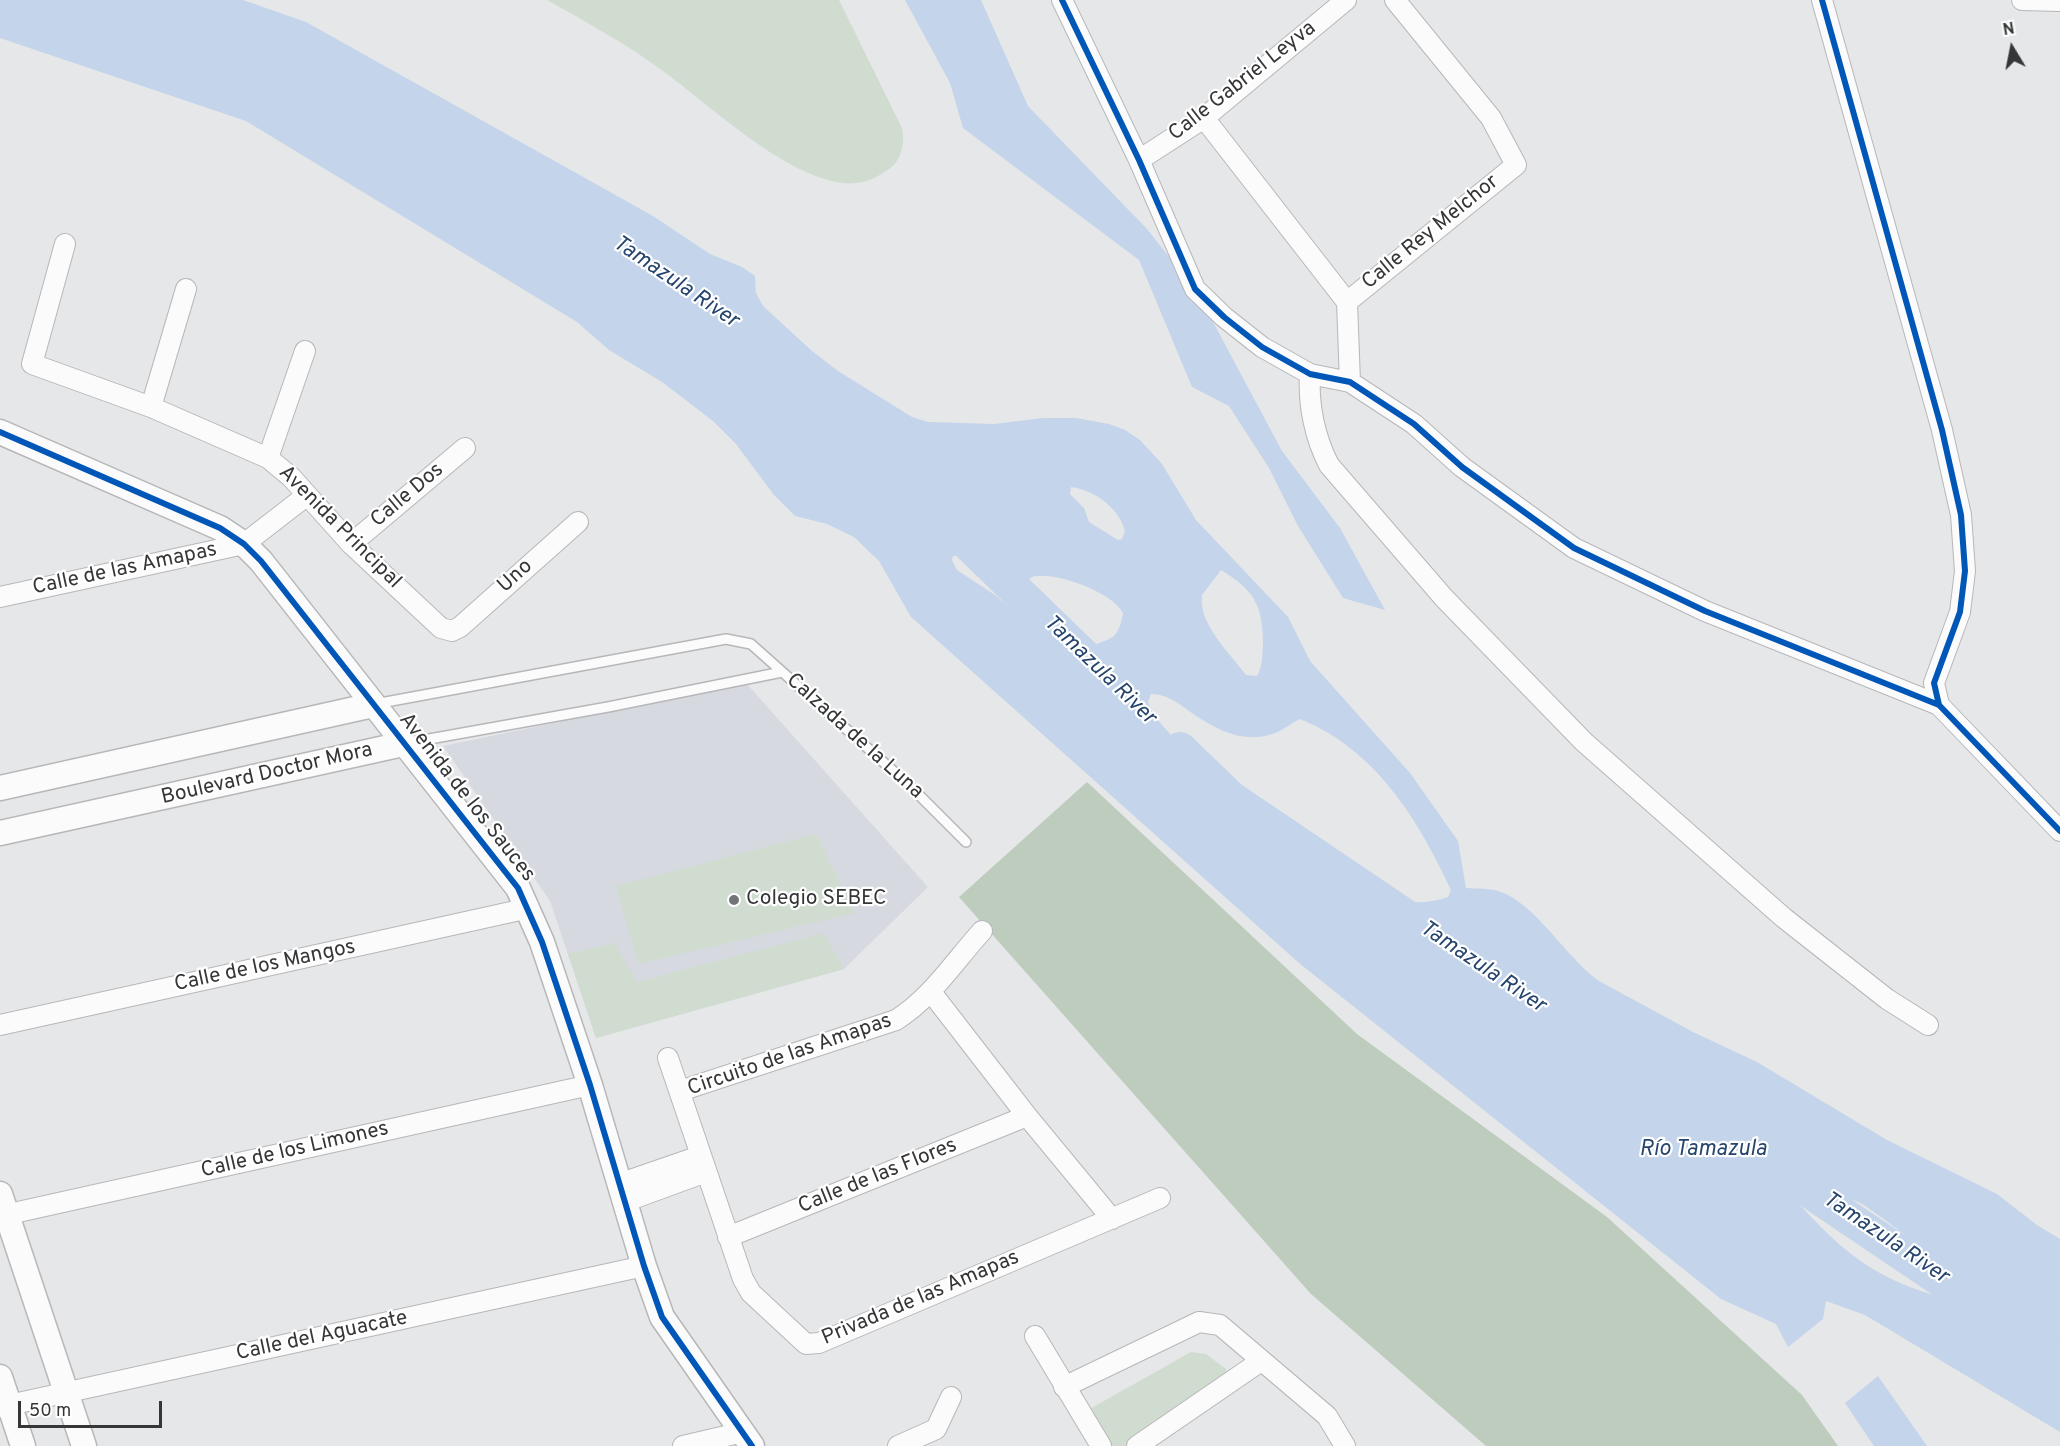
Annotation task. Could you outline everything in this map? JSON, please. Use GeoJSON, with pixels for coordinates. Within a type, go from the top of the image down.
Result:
{"type":"FeatureCollection","features":[{"type":"Feature","properties":{"kind":"street"},"geometry":{"type":"LineString","coordinates":[[1062,0],[1139,160],[1195,290],[1262,347],[1310,374],[1350,382],[1414,424],[1462,467],[1574,548],[1737,625],[1939,705],[2060,831]]}},
{"type":"Feature","properties":{"kind":"street","name":"Calle Gabriel Leyva"},"geometry":{"type":"LineString","coordinates":[[1139,160],[1204,118],[1346,0]]}},
{"type":"Feature","properties":{"kind":"street","name":"Calle Rey Melchor"},"geometry":{"type":"LineString","coordinates":[[1347,303],[1516,165],[1491,118],[1395,0]]}},
{"type":"Feature","properties":{"kind":"street"},"geometry":{"type":"LineString","coordinates":[[1822,0],[1942,430],[1961,515],[1965,571],[1960,612],[1934,683],[1939,705]]}},
{"type":"Feature","properties":{"kind":"street"},"geometry":{"type":"LineString","coordinates":[[2022,0],[2060,1]]}},
{"type":"Feature","properties":{"kind":"street"},"geometry":{"type":"LineString","coordinates":[[1204,118],[1347,303],[1350,382]]}},
{"type":"Feature","properties":{"kind":"street","name":"Avenida Principal"},"geometry":{"type":"LineString","coordinates":[[65,244],[32,364],[151,407],[268,458],[291,477],[351,544],[441,628],[452,631]]}},
{"type":"Feature","properties":{"kind":"street"},"geometry":{"type":"LineString","coordinates":[[151,407],[186,289]]}},
{"type":"Feature","properties":{"kind":"street"},"geometry":{"type":"LineString","coordinates":[[268,458],[305,351]]}},
{"type":"Feature","properties":{"kind":"street"},"geometry":{"type":"LineString","coordinates":[[1310,374],[1309,393],[1320,448],[1329,465],[1444,598],[1584,742],[1784,918],[1887,999],[1928,1025]]}},
{"type":"Feature","properties":{"kind":"street","name":"Avenida de los Sauces"},"geometry":{"type":"LineString","coordinates":[[0,432],[197,517],[244,544],[261,561],[513,882],[529,909],[590,1085],[621,1193],[662,1317],[748,1439]]}},
{"type":"Feature","properties":{"kind":"street","name":"Calle Dos"},"geometry":{"type":"LineString","coordinates":[[351,544],[465,448]]}},
{"type":"Feature","properties":{"kind":"street","name":"Calle de las Amapas"},"geometry":{"type":"LineString","coordinates":[[0,597],[244,544],[306,496]]}},
{"type":"Feature","properties":{"kind":"street","name":"Uno"},"geometry":{"type":"LineString","coordinates":[[452,631],[460,627],[578,522]]}},
{"type":"Feature","properties":{"kind":"street"},"geometry":{"type":"LineString","coordinates":[[0,788],[373,705]]}},
{"type":"Feature","properties":{"kind":"street","name":"Boulevard Doctor Mora"},"geometry":{"type":"LineString","coordinates":[[0,833],[404,744]]}},
{"type":"Feature","properties":{"kind":"street","name":"Calle de los Mangos"},"geometry":{"type":"LineString","coordinates":[[0,1025],[529,909]]}},
{"type":"Feature","properties":{"kind":"street","name":"Circuito de las Amapas"},"geometry":{"type":"LineString","coordinates":[[728,1237],[680,1091],[880,1027],[916,1008],[981,931]]}},
{"type":"Feature","properties":{"kind":"street"},"geometry":{"type":"LineString","coordinates":[[931,992],[1027,1116],[1112,1219]]}},
{"type":"Feature","properties":{"kind":"street"},"geometry":{"type":"LineString","coordinates":[[668,1058],[680,1091]]}},
{"type":"Feature","properties":{"kind":"street","name":"Calle de los Limones"},"geometry":{"type":"LineString","coordinates":[[2,1208],[590,1085]]}},
{"type":"Feature","properties":{"kind":"street","name":"Calle de las Flores"},"geometry":{"type":"LineString","coordinates":[[728,1237],[1027,1116]]}},
{"type":"Feature","properties":{"kind":"street"},"geometry":{"type":"LineString","coordinates":[[621,1193],[703,1164]]}},
{"type":"Feature","properties":{"kind":"street","name":"Privada de las Amapas"},"geometry":{"type":"LineString","coordinates":[[728,1237],[743,1279],[751,1293],[806,1344],[819,1342],[1160,1198]]}},
{"type":"Feature","properties":{"kind":"street"},"geometry":{"type":"LineString","coordinates":[[2,1208],[84,1446]]}},
{"type":"Feature","properties":{"kind":"street","name":"Calle del Aguacate"},"geometry":{"type":"LineString","coordinates":[[5,1406],[644,1266]]}},
{"type":"Feature","properties":{"kind":"street"},"geometry":{"type":"LineString","coordinates":[[1064,1387],[1199,1322],[1220,1324],[1327,1416],[1345,1446]]}},
{"type":"Feature","properties":{"kind":"street"},"geometry":{"type":"LineString","coordinates":[[1035,1336],[1101,1446]]}},
{"type":"Feature","properties":{"kind":"street"},"geometry":{"type":"LineString","coordinates":[[1137,1446],[1261,1361]]}},
{"type":"Feature","properties":{"kind":"street"},"geometry":{"type":"LineString","coordinates":[[0,1377],[5,1406],[23,1446]]}},
{"type":"Feature","properties":{"kind":"street"},"geometry":{"type":"LineString","coordinates":[[898,1446],[940,1438],[951,1397]]}},
{"type":"Feature","properties":{"kind":"street"},"geometry":{"type":"LineString","coordinates":[[683,1446],[748,1439]]}},
{"type":"Feature","properties":{"kind":"lane","name":"Calzada de la Luna"},"geometry":{"type":"LineString","coordinates":[[373,705],[726,639],[738,639],[751,644],[909,785],[966,842]]}},
{"type":"Feature","properties":{"kind":"lane","name":"Boulevard Doctor Mora"},"geometry":{"type":"LineString","coordinates":[[404,744],[608,708],[782,672]]}},
{"type":"Feature","properties":{"kind":"shaded area"},"geometry":{"type":"Polygon","coordinates":[[[547,0],[839,0],[902,128],[903,145],[900,156],[884,173],[856,183],[843,183],[821,178],[798,168],[751,139],[638,54],[547,0]]]}},
{"type":"Feature","properties":{"kind":"shaded area","name":"Colegio SEBEC"},"geometry":{"type":"Polygon","coordinates":[[[746,683],[928,887],[844,969],[596,1038],[550,901],[443,746],[746,683]]]}},
{"type":"Feature","properties":{"kind":"shaded area","name":"Colegio SEBEC"},"geometry":{"type":"Polygon","coordinates":[[[816,834],[855,913],[638,964],[616,886],[816,834]]]}},
{"type":"Feature","properties":{"kind":"shaded area","name":"Colegio SEBEC"},"geometry":{"type":"Polygon","coordinates":[[[823,933],[844,969],[596,1038],[568,954],[615,943],[637,982],[823,933]]]}},
{"type":"Feature","properties":{"kind":"shaded area"},"geometry":{"type":"Polygon","coordinates":[[[1191,1352],[1206,1354],[1226,1369],[1226,1379],[1137,1446],[1111,1446],[1088,1410],[1191,1352]]]}},
{"type":"Feature","properties":{"kind":"green space"},"geometry":{"type":"Polygon","coordinates":[[[1087,782],[1357,1034],[1607,1217],[1802,1395],[1838,1446],[1486,1446],[1311,1294],[959,897],[1087,782]]]}},
{"type":"Feature","properties":{"kind":"water","name":"Río Tamazula"},"geometry":{"type":"Polygon","coordinates":[[[0,0],[243,0],[306,22],[653,216],[710,254],[742,267],[755,276],[756,293],[763,306],[812,351],[838,371],[912,417],[928,422],[994,424],[1043,418],[1076,418],[1109,424],[1125,430],[1140,440],[1162,464],[1196,520],[1288,617],[1310,661],[1410,773],[1458,841],[1466,888],[1494,890],[1511,897],[1537,918],[1599,981],[1693,1032],[1757,1062],[1887,1140],[1997,1194],[2037,1225],[2060,1239],[2060,1432],[1865,1315],[1826,1301],[1823,1319],[1788,1347],[1776,1324],[1721,1299],[1299,963],[911,617],[879,561],[854,537],[827,524],[795,516],[774,495],[736,444],[713,421],[662,382],[609,350],[577,322],[246,121],[0,38],[0,0]],[[1071,487],[1070,494],[1084,508],[1089,522],[1118,540],[1122,539],[1125,532],[1118,515],[1112,508],[1097,496],[1080,489],[1071,487]],[[961,555],[953,556],[952,560],[957,570],[995,595],[1063,652],[1082,649],[1105,641],[1114,636],[1119,628],[1123,613],[1117,605],[1097,591],[1071,581],[1046,576],[1034,577],[1019,584],[1004,571],[961,555]],[[1221,570],[1202,595],[1205,617],[1216,638],[1246,675],[1257,676],[1262,660],[1263,630],[1258,609],[1249,592],[1221,570]],[[1151,694],[1148,702],[1155,717],[1229,801],[1242,808],[1348,893],[1369,900],[1412,903],[1448,897],[1451,890],[1438,863],[1391,789],[1351,748],[1327,732],[1300,719],[1275,733],[1252,737],[1241,736],[1209,724],[1171,699],[1151,694]],[[1822,1193],[1798,1198],[1800,1205],[1832,1238],[1881,1274],[1920,1291],[1970,1307],[1967,1297],[1943,1268],[1906,1236],[1862,1204],[1847,1198],[1822,1193]]]}},
{"type":"Feature","properties":{"kind":"water"},"geometry":{"type":"Polygon","coordinates":[[[905,0],[981,0],[1028,106],[1147,229],[1197,292],[1282,451],[1340,528],[1385,610],[1343,598],[1298,526],[1269,468],[1229,406],[1192,387],[1139,260],[963,128],[950,83],[905,0]]]}},
{"type":"Feature","properties":{"kind":"water"},"geometry":{"type":"Polygon","coordinates":[[[1878,1376],[1927,1446],[1874,1446],[1845,1403],[1878,1376]]]}},
{"type":"Feature","properties":{"kind":"waterway","name":"Tamazula River"},"geometry":{"type":"LineString","coordinates":[[958,534],[1111,682]]}},
{"type":"Feature","properties":{"kind":"waterway","name":"Tamazula River"},"geometry":{"type":"LineString","coordinates":[[1180,749],[1231,798],[1419,925]]}},
{"type":"Feature","properties":{"kind":"waterway","name":"Tamazula River"},"geometry":{"type":"LineString","coordinates":[[1775,1168],[2040,1347],[2060,1358]]}},
{"type":"Feature","properties":{"kind":"cycle path"},"geometry":{"type":"LineString","coordinates":[[1062,0],[1139,160],[1195,289],[1224,317],[1262,347],[1310,374],[1350,382],[1414,424],[1462,467],[1574,548],[1705,611],[1939,705],[2060,831]]}},
{"type":"Feature","properties":{"kind":"cycle path"},"geometry":{"type":"LineString","coordinates":[[1822,0],[1942,430],[1961,515],[1965,571],[1960,612],[1934,683],[1939,705]]}},
{"type":"Feature","properties":{"kind":"cycle path"},"geometry":{"type":"LineString","coordinates":[[0,432],[220,528],[244,544],[261,561],[518,888],[542,942],[590,1085],[644,1266],[662,1317],[752,1446]]}},
{"type":"Feature","properties":{"kind":"place","name":"Colegio SEBEC"},"geometry":{"type":"Point","coordinates":[734,900]}}]}
